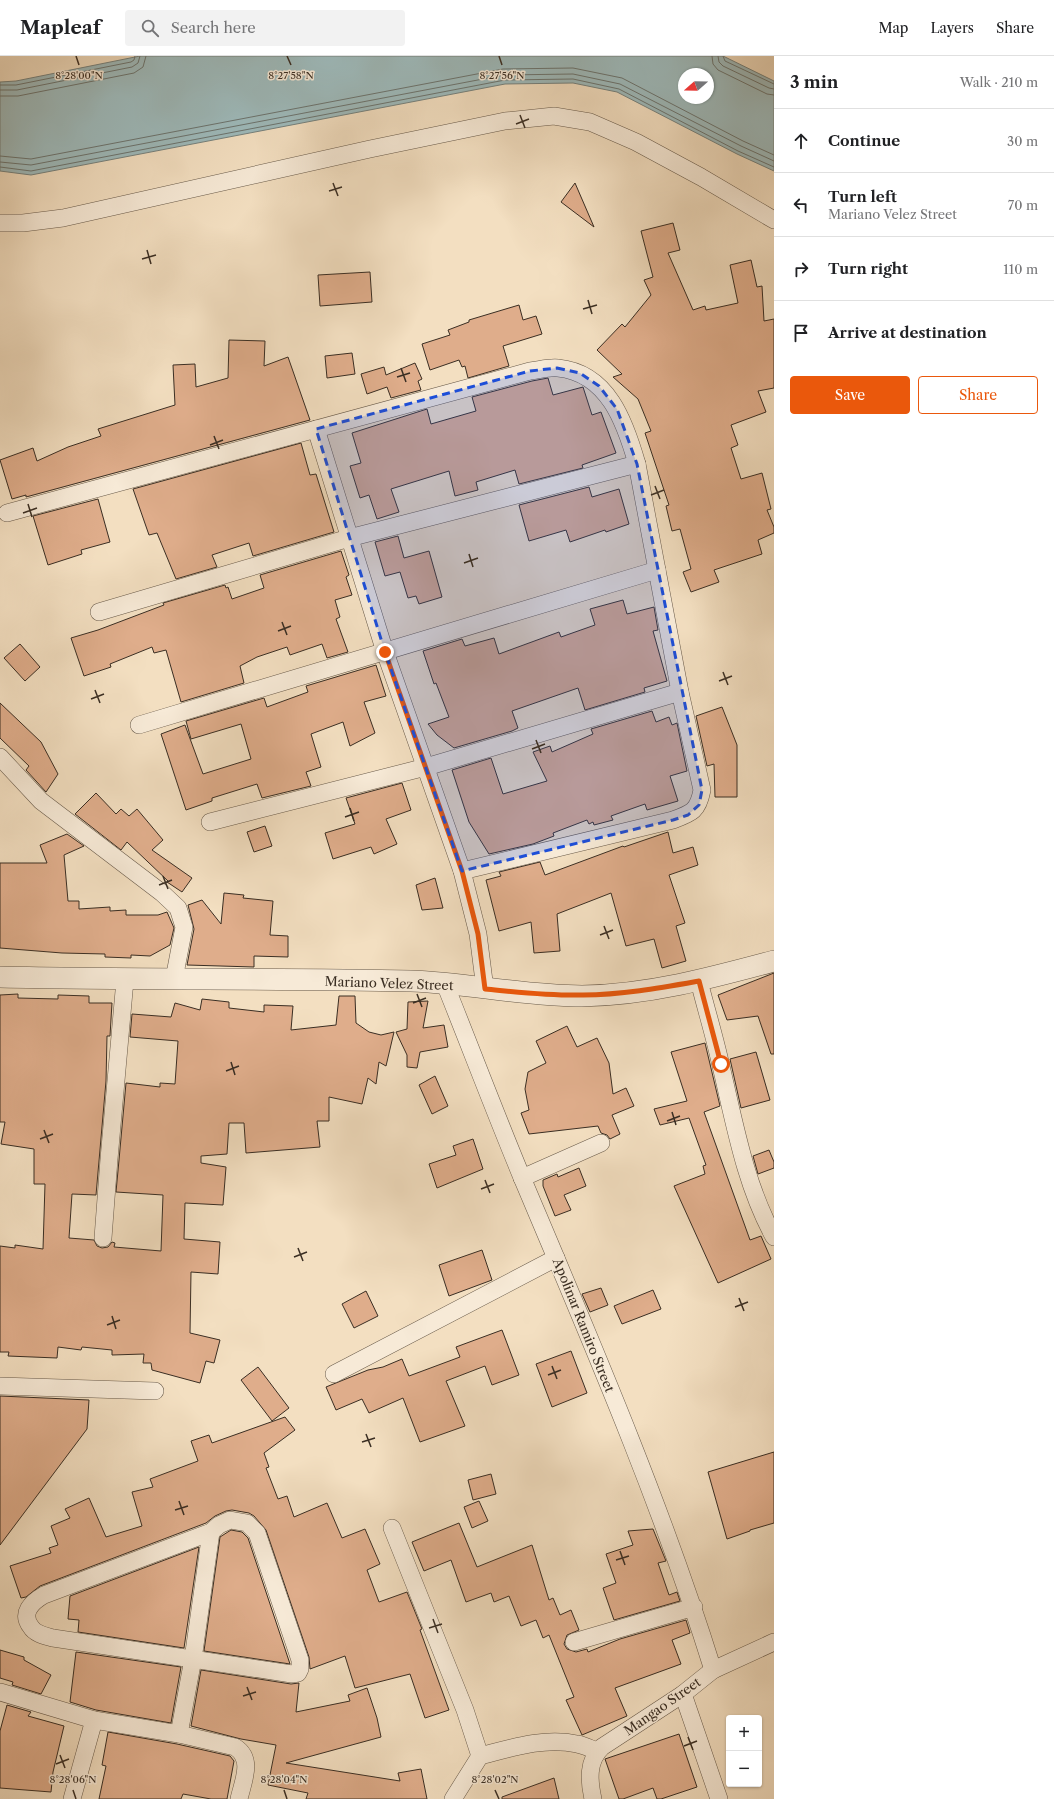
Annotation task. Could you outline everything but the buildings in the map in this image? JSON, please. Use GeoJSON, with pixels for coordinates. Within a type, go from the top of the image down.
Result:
{"type":"FeatureCollection","features":[{"type":"Feature","properties":{"kind":"street"},"geometry":{"type":"LineString","coordinates":[[0,223],[23,223],[63,218],[385,146],[505,121],[554,116],[590,122],[636,142],[701,177],[774,220]]}},
{"type":"Feature","properties":{"kind":"street"},"geometry":{"type":"LineString","coordinates":[[7,513],[530,371],[557,368],[580,373],[599,386],[618,409],[628,434],[637,464],[680,692],[702,790],[699,805],[688,815],[673,820],[462,871]]}},
{"type":"Feature","properties":{"kind":"street"},"geometry":{"type":"LineString","coordinates":[[316,429],[385,652],[462,871],[478,934],[485,989]]}},
{"type":"Feature","properties":{"kind":"street"},"geometry":{"type":"LineString","coordinates":[[99,612],[349,538],[637,464]]}},
{"type":"Feature","properties":{"kind":"street"},"geometry":{"type":"LineString","coordinates":[[139,725],[657,570]]}},
{"type":"Feature","properties":{"kind":"street"},"geometry":{"type":"LineString","coordinates":[[210,822],[426,767],[680,692]]}},
{"type":"Feature","properties":{"kind":"street"},"geometry":{"type":"LineString","coordinates":[[0,757],[41,801],[178,908],[184,927],[174,979]]}},
{"type":"Feature","properties":{"kind":"street","name":"Mariano Velez Street"},"geometry":{"type":"LineString","coordinates":[[0,977],[125,980],[413,981],[537,994],[583,996],[639,992],[699,981],[774,962]]}},
{"type":"Feature","properties":{"kind":"street"},"geometry":{"type":"LineString","coordinates":[[103,1238],[108,1159],[125,980]]}},
{"type":"Feature","properties":{"kind":"street"},"geometry":{"type":"LineString","coordinates":[[699,981],[721,1064],[743,1160],[763,1217],[774,1237]]}},
{"type":"Feature","properties":{"kind":"street","name":"Apolinar Ramiro Street"},"geometry":{"type":"LineString","coordinates":[[445,984],[522,1178],[638,1457],[694,1607],[713,1670]]}},
{"type":"Feature","properties":{"kind":"street"},"geometry":{"type":"LineString","coordinates":[[522,1178],[601,1143]]}},
{"type":"Feature","properties":{"kind":"street"},"geometry":{"type":"LineString","coordinates":[[334,1374],[556,1258]]}},
{"type":"Feature","properties":{"kind":"street"},"geometry":{"type":"LineString","coordinates":[[0,1386],[155,1391]]}},
{"type":"Feature","properties":{"kind":"street"},"geometry":{"type":"LineString","coordinates":[[230,1520],[248,1523],[256,1533],[300,1660],[300,1669],[298,1673],[292,1674],[193,1659],[53,1638],[39,1633],[31,1628],[27,1618],[28,1610],[33,1602],[44,1595],[211,1532],[219,1524],[230,1520]]}},
{"type":"Feature","properties":{"kind":"street"},"geometry":{"type":"LineString","coordinates":[[392,1528],[465,1710],[480,1756]]}},
{"type":"Feature","properties":{"kind":"street"},"geometry":{"type":"LineString","coordinates":[[179,1734],[193,1659],[211,1532]]}},
{"type":"Feature","properties":{"kind":"street"},"geometry":{"type":"LineString","coordinates":[[574,1642],[694,1607]]}},
{"type":"Feature","properties":{"kind":"street","name":"Mangao Street"},"geometry":{"type":"LineString","coordinates":[[597,1751],[683,1694],[713,1670],[774,1642]]}},
{"type":"Feature","properties":{"kind":"street"},"geometry":{"type":"LineString","coordinates":[[0,1692],[94,1720],[179,1734],[235,1747],[241,1751],[247,1765],[239,1799]]}},
{"type":"Feature","properties":{"kind":"street"},"geometry":{"type":"LineString","coordinates":[[683,1694],[719,1799]]}},
{"type":"Feature","properties":{"kind":"street"},"geometry":{"type":"LineString","coordinates":[[72,1799],[94,1720]]}},
{"type":"Feature","properties":{"kind":"street"},"geometry":{"type":"LineString","coordinates":[[453,1799],[480,1756],[540,1742],[578,1744],[597,1751],[592,1759],[590,1770],[593,1799]]}},
{"type":"Feature","properties":{"kind":"highlighted area"},"geometry":{"type":"Polygon","coordinates":[[[557,368],[580,373],[599,386],[617,409],[637,464],[702,790],[699,805],[688,815],[673,820],[462,871],[385,652],[316,429],[530,371],[557,368]]]}},
{"type":"Feature","properties":{"kind":"water"},"geometry":{"type":"Polygon","coordinates":[[[140,56],[723,56],[774,81],[774,171],[737,154],[617,92],[573,83],[505,84],[31,175],[0,171],[0,82],[16,81],[140,56]]]}},
{"type":"Feature","properties":{"kind":"route"},"geometry":{"type":"LineString","coordinates":[[385,652],[462,871],[478,934],[485,989],[537,994],[583,996],[639,992],[699,981],[721,1064]]}}]}
